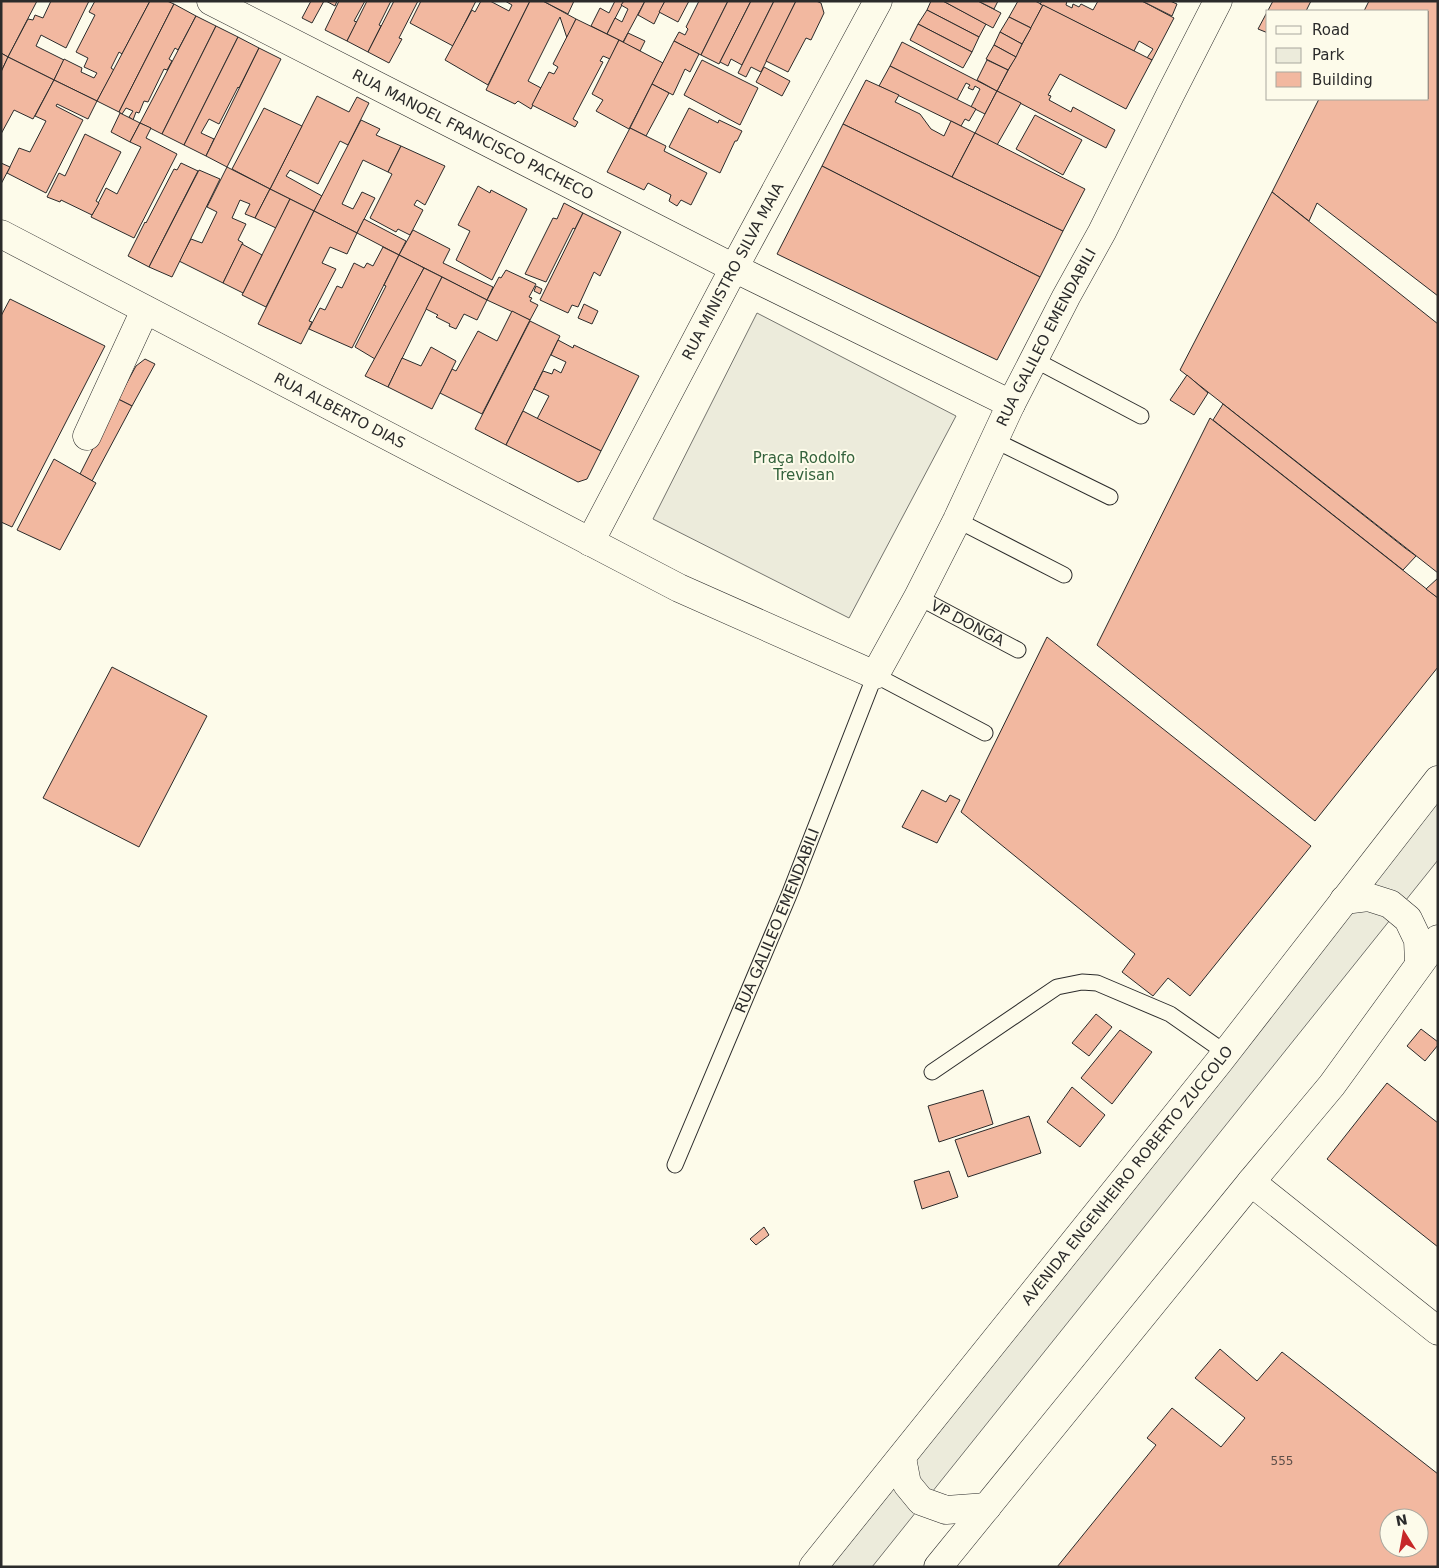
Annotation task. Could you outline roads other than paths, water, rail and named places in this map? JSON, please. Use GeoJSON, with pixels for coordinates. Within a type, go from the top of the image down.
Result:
{"type":"FeatureCollection","features":[{"type":"Feature","properties":{"kind":"street","name":"RUA MANOEL FRANCISCO PACHECO"},"geometry":{"type":"LineString","coordinates":[[211,1],[734,268],[1011,404]]}},
{"type":"Feature","properties":{"kind":"street","name":"RUA GALILEO EMENDABILI"},"geometry":{"type":"LineString","coordinates":[[875,674],[918,597],[1011,404],[1102,232],[1218,1]]}},
{"type":"Feature","properties":{"kind":"street","name":"RUA MINISTRO SILVA MAIA"},"geometry":{"type":"LineString","coordinates":[[590,542],[871,4]]}},
{"type":"Feature","properties":{"kind":"street","name":"RUA ALBERTO DIAS"},"geometry":{"type":"LineString","coordinates":[[1,234],[679,588],[875,674]]}},
{"type":"Feature","properties":{"kind":"street"},"geometry":{"type":"LineString","coordinates":[[87,436],[144,310]]}},
{"type":"Feature","properties":{"kind":"street","name":"AVENIDA ENGENHEIRO ROBERTO ZUCCOLO"},"geometry":{"type":"LineString","coordinates":[[814,1567],[1226,1053],[1438,780]]}},
{"type":"Feature","properties":{"kind":"street"},"geometry":{"type":"LineString","coordinates":[[1344,900],[1368,897],[1390,904],[1408,919],[1418,940],[1419,963]]}},
{"type":"Feature","properties":{"kind":"street"},"geometry":{"type":"LineString","coordinates":[[938,1567],[1332,1085],[1438,939]]}},
{"type":"Feature","properties":{"kind":"street"},"geometry":{"type":"LineString","coordinates":[[1251,1182],[1438,1331]]}},
{"type":"Feature","properties":{"kind":"street"},"geometry":{"type":"LineString","coordinates":[[902,1458],[907,1484],[921,1501],[946,1510],[987,1507]]}},
{"type":"Feature","properties":{"kind":"lane"},"geometry":{"type":"LineString","coordinates":[[1035,360],[1140,416]]}},
{"type":"Feature","properties":{"kind":"lane"},"geometry":{"type":"LineString","coordinates":[[994,440],[1110,497]]}},
{"type":"Feature","properties":{"kind":"lane"},"geometry":{"type":"LineString","coordinates":[[956,520],[1064,575]]}},
{"type":"Feature","properties":{"kind":"lane","name":"VP DONGA"},"geometry":{"type":"LineString","coordinates":[[918,597],[1018,650]]}},
{"type":"Feature","properties":{"kind":"lane"},"geometry":{"type":"LineString","coordinates":[[875,674],[985,733]]}},
{"type":"Feature","properties":{"kind":"lane","name":"RUA GALILEO EMENDABILI"},"geometry":{"type":"LineString","coordinates":[[675,1165],[789,895],[875,674]]}},
{"type":"Feature","properties":{"kind":"lane"},"geometry":{"type":"LineString","coordinates":[[932,1072],[1057,987],[1082,982],[1097,983],[1170,1014],[1226,1053]]}},
{"type":"Feature","properties":{"kind":"park label","name":"Praça Rodolfo Trevisan"},"geometry":{"type":"Point","coordinates":[804,466]}}]}
